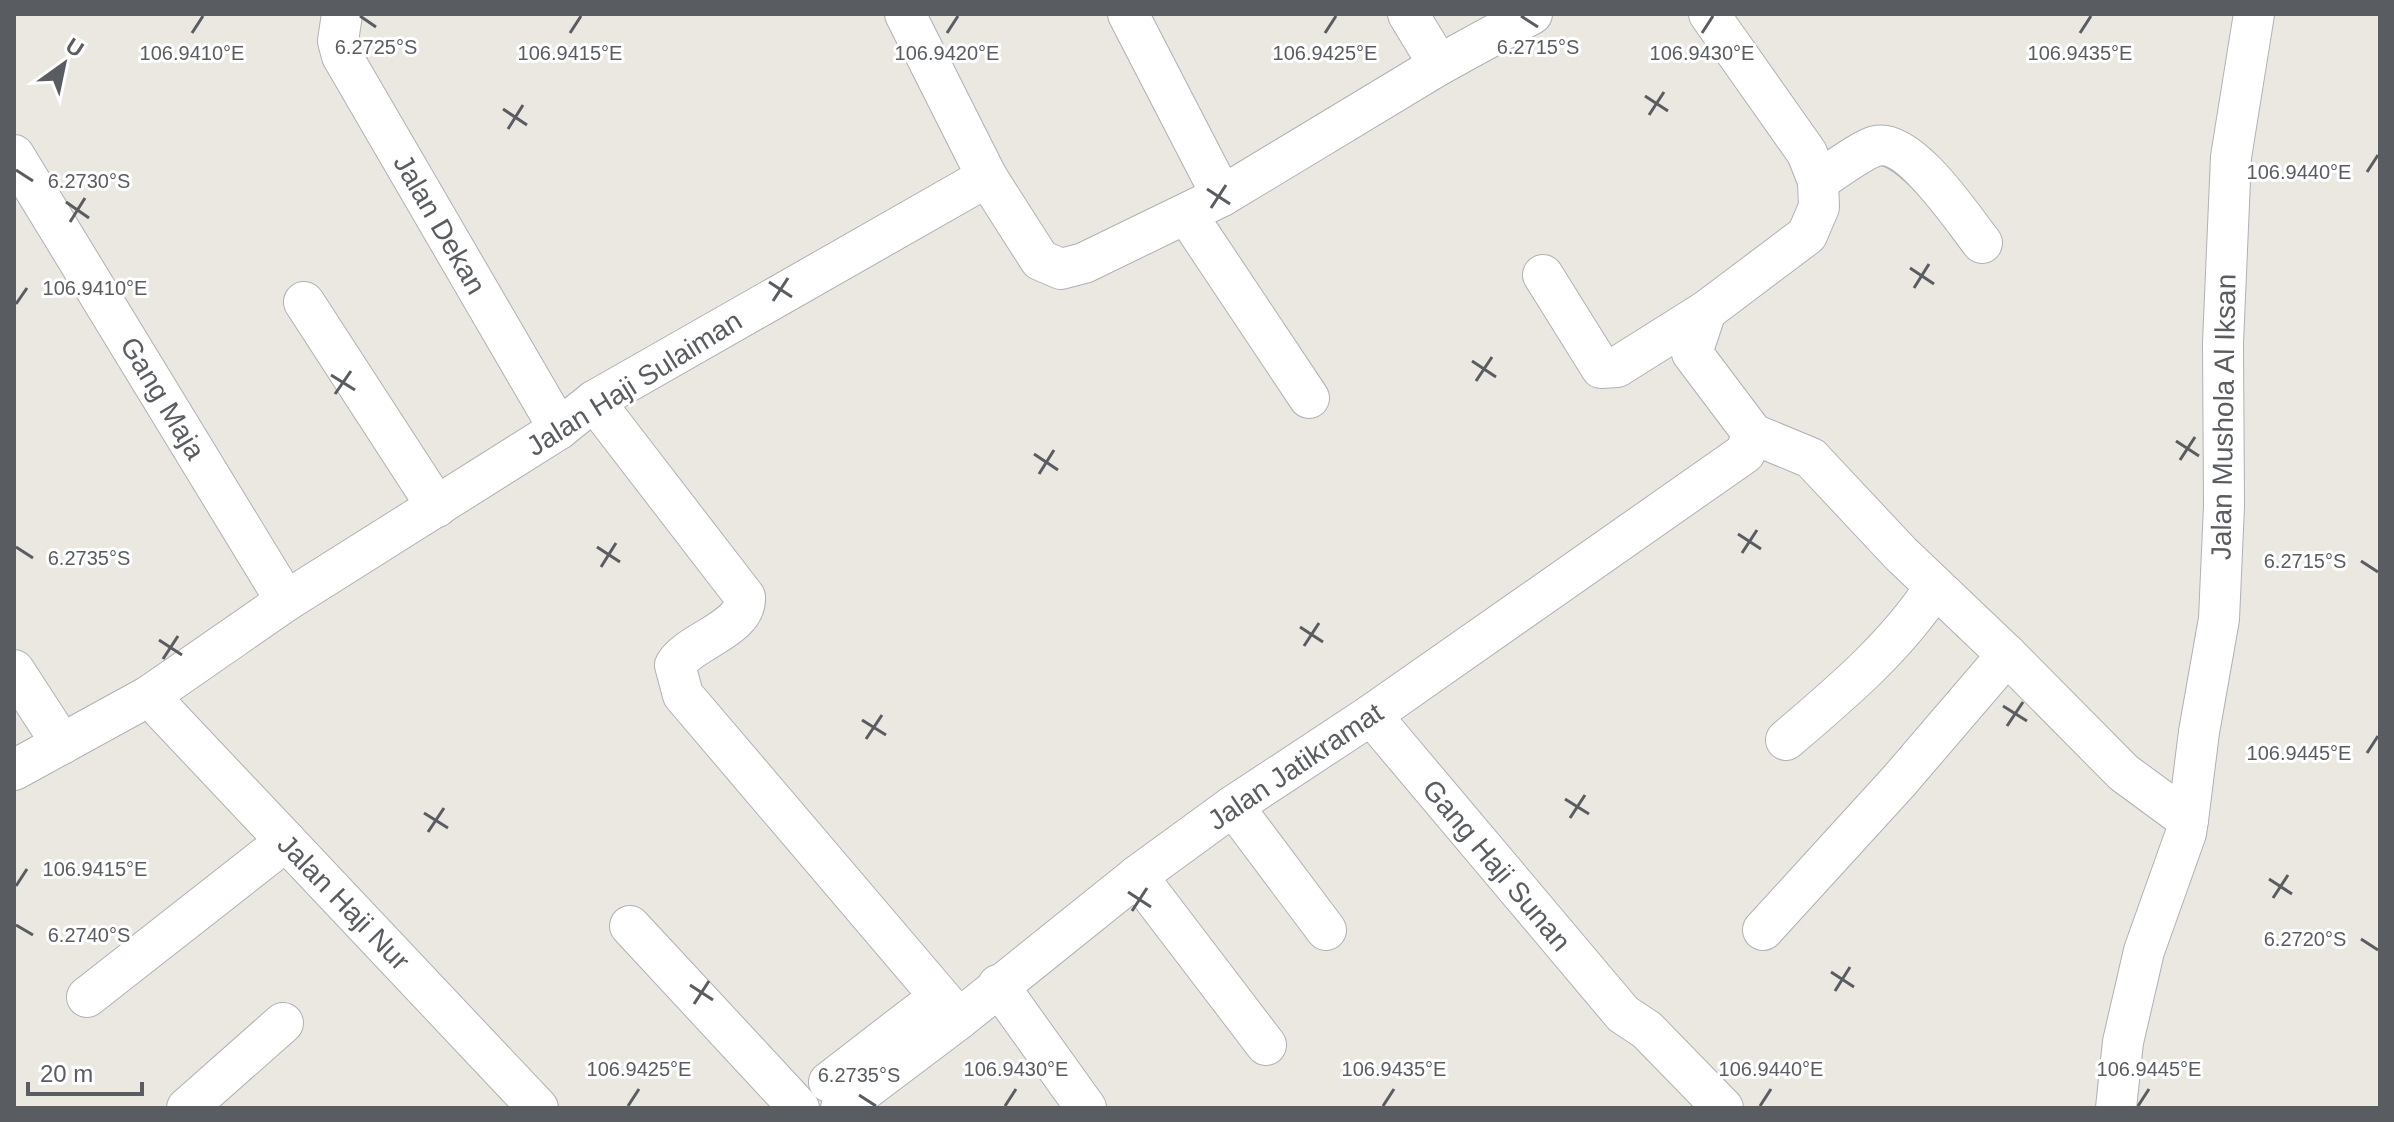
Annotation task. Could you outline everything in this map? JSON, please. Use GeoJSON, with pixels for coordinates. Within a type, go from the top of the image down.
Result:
{"type":"FeatureCollection","features":[{"type":"Feature","properties":{"kind":"street","name":"Jalan Dekan"},"geometry":{"type":"LineString","coordinates":[[342,14],[338,41],[342,56],[559,429]]}},
{"type":"Feature","properties":{"kind":"street"},"geometry":{"type":"LineString","coordinates":[[905,14],[987,177],[1040,260],[1061,269],[1084,263],[1187,215],[1439,65],[1532,14]]}},
{"type":"Feature","properties":{"kind":"street"},"geometry":{"type":"LineString","coordinates":[[1128,14],[1222,196]]}},
{"type":"Feature","properties":{"kind":"street"},"geometry":{"type":"LineString","coordinates":[[1408,14],[1439,65]]}},
{"type":"Feature","properties":{"kind":"street"},"geometry":{"type":"LineString","coordinates":[[1543,275],[1601,368],[1617,367],[1706,311],[1807,235],[1819,207],[1818,181],[1807,153],[1709,14]]}},
{"type":"Feature","properties":{"kind":"street","name":"Jalan Mushola Al Iksan"},"geometry":{"type":"LineString","coordinates":[[2116,1108],[2123,1042],[2144,951],[2186,833],[2199,732],[2219,619],[2224,506],[2223,343],[2231,157],[2254,14]]}},
{"type":"Feature","properties":{"kind":"street"},"geometry":{"type":"LineString","coordinates":[[1818,181],[1877,146],[1893,147],[1916,161],[1982,243]]}},
{"type":"Feature","properties":{"kind":"street","name":"Gang Maja"},"geometry":{"type":"LineString","coordinates":[[14,155],[286,601]]}},
{"type":"Feature","properties":{"kind":"street","name":"Jalan Haji Sulaiman"},"geometry":{"type":"LineString","coordinates":[[14,770],[149,696],[286,601],[559,429],[594,401],[987,177]]}},
{"type":"Feature","properties":{"kind":"street"},"geometry":{"type":"LineString","coordinates":[[1187,215],[1309,398]]}},
{"type":"Feature","properties":{"kind":"street"},"geometry":{"type":"LineString","coordinates":[[304,302],[437,507]]}},
{"type":"Feature","properties":{"kind":"street"},"geometry":{"type":"LineString","coordinates":[[1706,311],[1692,353],[1753,434],[1811,458],[1935,587],[2124,773],[2188,820]]}},
{"type":"Feature","properties":{"kind":"street"},"geometry":{"type":"LineString","coordinates":[[594,401],[745,597],[742,612],[675,665],[683,695],[940,1020]]}},
{"type":"Feature","properties":{"kind":"street","name":"Jalan Jatikramat"},"geometry":{"type":"LineString","coordinates":[[841,1108],[940,1020],[998,985],[1137,876],[1233,806],[1371,715],[1745,453],[1753,434]]}},
{"type":"Feature","properties":{"kind":"street"},"geometry":{"type":"LineString","coordinates":[[1786,740],[1831,703],[1884,651],[1917,615],[1935,587]]}},
{"type":"Feature","properties":{"kind":"street"},"geometry":{"type":"LineString","coordinates":[[1763,930],[1899,781],[2007,655]]}},
{"type":"Feature","properties":{"kind":"street"},"geometry":{"type":"LineString","coordinates":[[14,670],[62,744]]}},
{"type":"Feature","properties":{"kind":"street","name":"Jalan Haji Nur"},"geometry":{"type":"LineString","coordinates":[[149,696],[538,1108]]}},
{"type":"Feature","properties":{"kind":"street","name":"Gang Haji Sunan"},"geometry":{"type":"LineString","coordinates":[[1371,715],[1623,1014],[1647,1030],[1723,1108]]}},
{"type":"Feature","properties":{"kind":"street"},"geometry":{"type":"LineString","coordinates":[[1233,806],[1326,930]]}},
{"type":"Feature","properties":{"kind":"street"},"geometry":{"type":"LineString","coordinates":[[87,997],[286,841]]}},
{"type":"Feature","properties":{"kind":"street"},"geometry":{"type":"LineString","coordinates":[[1137,876],[1266,1045]]}},
{"type":"Feature","properties":{"kind":"street"},"geometry":{"type":"LineString","coordinates":[[820,896],[940,1020]]}},
{"type":"Feature","properties":{"kind":"street"},"geometry":{"type":"LineString","coordinates":[[630,926],[798,1108],[940,1020]]}},
{"type":"Feature","properties":{"kind":"street"},"geometry":{"type":"LineString","coordinates":[[998,985],[1086,1108]]}},
{"type":"Feature","properties":{"kind":"street"},"geometry":{"type":"LineString","coordinates":[[187,1108],[283,1023]]}}]}
